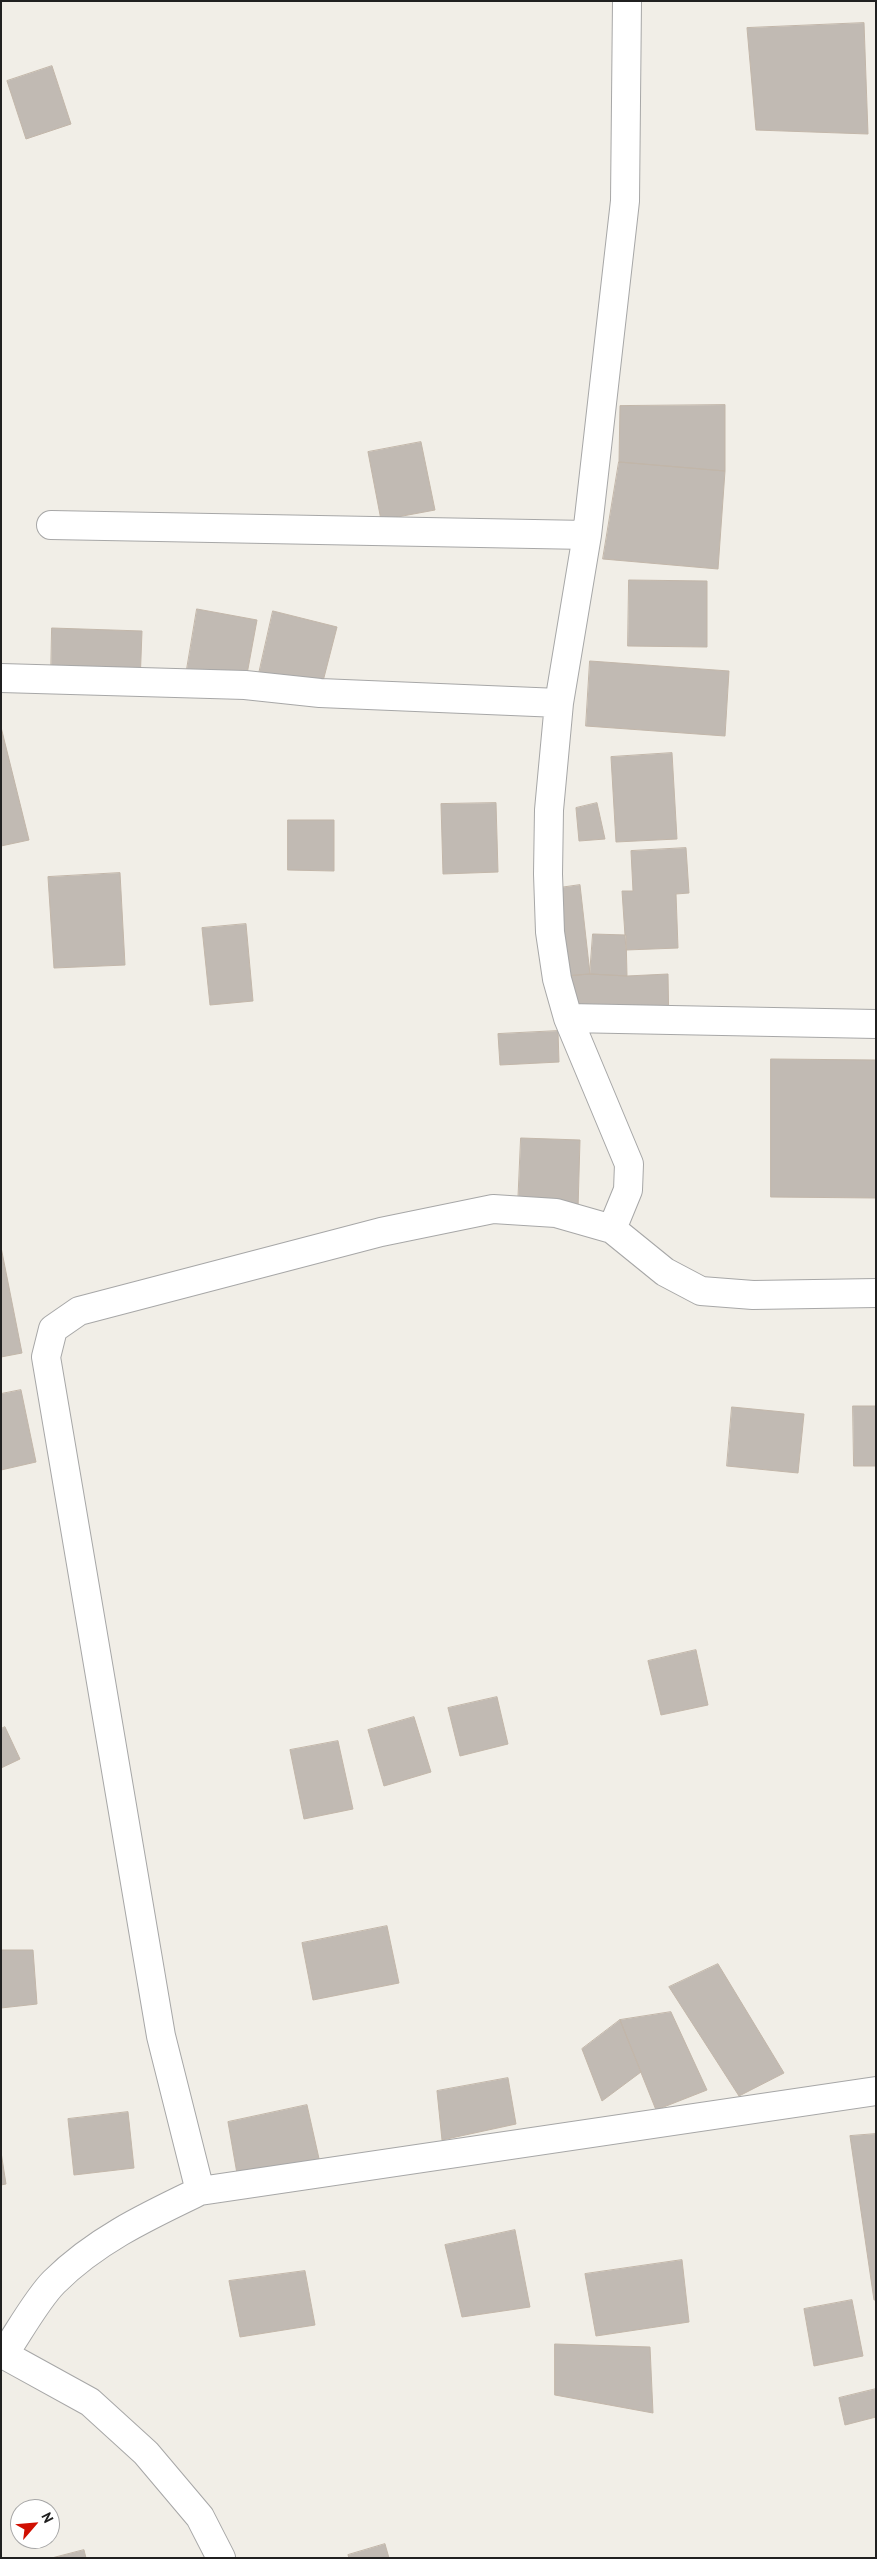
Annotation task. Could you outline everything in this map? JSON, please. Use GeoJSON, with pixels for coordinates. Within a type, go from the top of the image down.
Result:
{"type":"FeatureCollection","features":[{"type":"Feature","properties":{"kind":"street"},"geometry":{"type":"LineString","coordinates":[[612,1229],[628,1190],[629,1164],[568,1018],[558,979],[550,932],[548,874],[549,810],[560,704],[587,535],[625,201],[627,1]]}},
{"type":"Feature","properties":{"kind":"street"},"geometry":{"type":"LineString","coordinates":[[50,525],[587,535]]}},
{"type":"Feature","properties":{"kind":"street"},"geometry":{"type":"LineString","coordinates":[[1,678],[245,685],[320,693],[560,704]]}},
{"type":"Feature","properties":{"kind":"street"},"geometry":{"type":"LineString","coordinates":[[568,1018],[876,1024]]}},
{"type":"Feature","properties":{"kind":"street"},"geometry":{"type":"LineString","coordinates":[[200,2191],[161,2036],[46,1357],[53,1329],[79,1311],[381,1232],[493,1209],[556,1213],[612,1229],[665,1272],[701,1291],[753,1295],[876,1293]]}},
{"type":"Feature","properties":{"kind":"street"},"geometry":{"type":"LineString","coordinates":[[221,2558],[200,2517],[146,2452],[90,2402],[3,2354],[53,2283],[90,2251],[128,2226],[200,2191],[730,2111],[876,2091]]}},
{"type":"Feature","properties":{"kind":"building"},"geometry":{"type":"Polygon","coordinates":[[[864,23],[868,134],[756,130],[747,28],[864,23]]]}},
{"type":"Feature","properties":{"kind":"building"},"geometry":{"type":"Polygon","coordinates":[[[52,66],[71,124],[26,139],[7,81],[52,66]]]}},
{"type":"Feature","properties":{"kind":"building"},"geometry":{"type":"Polygon","coordinates":[[[725,405],[725,471],[619,462],[620,406],[725,405]]]}},
{"type":"Feature","properties":{"kind":"building"},"geometry":{"type":"Polygon","coordinates":[[[421,442],[435,510],[381,520],[368,452],[421,442]]]}},
{"type":"Feature","properties":{"kind":"building"},"geometry":{"type":"Polygon","coordinates":[[[619,462],[725,471],[718,569],[603,559],[619,462]]]}},
{"type":"Feature","properties":{"kind":"building"},"geometry":{"type":"Polygon","coordinates":[[[629,580],[707,581],[707,647],[628,646],[629,580]]]}},
{"type":"Feature","properties":{"kind":"building"},"geometry":{"type":"Polygon","coordinates":[[[197,609],[257,620],[245,685],[186,675],[197,609]]]}},
{"type":"Feature","properties":{"kind":"building"},"geometry":{"type":"Polygon","coordinates":[[[273,611],[337,627],[320,693],[258,678],[273,611]]]}},
{"type":"Feature","properties":{"kind":"building"},"geometry":{"type":"Polygon","coordinates":[[[52,628],[142,631],[140,684],[51,680],[52,628]]]}},
{"type":"Feature","properties":{"kind":"building"},"geometry":{"type":"Polygon","coordinates":[[[590,661],[729,671],[725,736],[586,726],[590,661]]]}},
{"type":"Feature","properties":{"kind":"building"},"geometry":{"type":"Polygon","coordinates":[[[1,727],[29,840],[1,846],[1,727]]]}},
{"type":"Feature","properties":{"kind":"building"},"geometry":{"type":"Polygon","coordinates":[[[672,753],[677,839],[616,842],[611,757],[672,753]]]}},
{"type":"Feature","properties":{"kind":"building"},"geometry":{"type":"Polygon","coordinates":[[[496,803],[498,872],[443,874],[441,804],[496,803]]]}},
{"type":"Feature","properties":{"kind":"building"},"geometry":{"type":"Polygon","coordinates":[[[597,803],[605,839],[579,841],[576,808],[597,803]]]}},
{"type":"Feature","properties":{"kind":"building"},"geometry":{"type":"Polygon","coordinates":[[[288,820],[334,820],[334,871],[288,870],[288,820]]]}},
{"type":"Feature","properties":{"kind":"building"},"geometry":{"type":"Polygon","coordinates":[[[686,848],[689,893],[676,894],[678,948],[626,950],[622,891],[633,891],[631,851],[686,848]]]}},
{"type":"Feature","properties":{"kind":"building"},"geometry":{"type":"Polygon","coordinates":[[[120,873],[125,965],[54,968],[48,877],[120,873]]]}},
{"type":"Feature","properties":{"kind":"building"},"geometry":{"type":"Polygon","coordinates":[[[580,885],[590,974],[568,976],[559,888],[580,885]]]}},
{"type":"Feature","properties":{"kind":"building"},"geometry":{"type":"Polygon","coordinates":[[[246,924],[253,1001],[210,1005],[202,928],[246,924]]]}},
{"type":"Feature","properties":{"kind":"building"},"geometry":{"type":"Polygon","coordinates":[[[593,934],[626,935],[627,976],[590,974],[593,934]]]}},
{"type":"Feature","properties":{"kind":"building"},"geometry":{"type":"Polygon","coordinates":[[[590,974],[627,976],[668,974],[669,1030],[569,1032],[568,976],[590,974]]]}},
{"type":"Feature","properties":{"kind":"building"},"geometry":{"type":"Polygon","coordinates":[[[558,1031],[559,1062],[500,1065],[498,1034],[558,1031]]]}},
{"type":"Feature","properties":{"kind":"building"},"geometry":{"type":"Polygon","coordinates":[[[771,1059],[876,1060],[876,1198],[771,1197],[771,1059]]]}},
{"type":"Feature","properties":{"kind":"building"},"geometry":{"type":"Polygon","coordinates":[[[521,1138],[580,1140],[578,1209],[518,1206],[521,1138]]]}},
{"type":"Feature","properties":{"kind":"building"},"geometry":{"type":"Polygon","coordinates":[[[1,1247],[22,1353],[1,1357],[1,1247]]]}},
{"type":"Feature","properties":{"kind":"building"},"geometry":{"type":"Polygon","coordinates":[[[21,1390],[36,1462],[1,1470],[1,1394],[21,1390]]]}},
{"type":"Feature","properties":{"kind":"building"},"geometry":{"type":"Polygon","coordinates":[[[853,1406],[876,1406],[876,1466],[854,1466],[853,1406]]]}},
{"type":"Feature","properties":{"kind":"building"},"geometry":{"type":"Polygon","coordinates":[[[732,1407],[804,1414],[798,1473],[727,1466],[732,1407]]]}},
{"type":"Feature","properties":{"kind":"building"},"geometry":{"type":"Polygon","coordinates":[[[696,1650],[708,1705],[661,1715],[648,1661],[696,1650]]]}},
{"type":"Feature","properties":{"kind":"building"},"geometry":{"type":"Polygon","coordinates":[[[497,1697],[508,1744],[460,1756],[448,1708],[497,1697]]]}},
{"type":"Feature","properties":{"kind":"building"},"geometry":{"type":"Polygon","coordinates":[[[414,1717],[431,1772],[384,1786],[368,1730],[414,1717]]]}},
{"type":"Feature","properties":{"kind":"building"},"geometry":{"type":"Polygon","coordinates":[[[5,1727],[20,1759],[1,1768],[1,1729],[5,1727]]]}},
{"type":"Feature","properties":{"kind":"building"},"geometry":{"type":"Polygon","coordinates":[[[338,1741],[353,1809],[304,1819],[290,1750],[338,1741]]]}},
{"type":"Feature","properties":{"kind":"building"},"geometry":{"type":"Polygon","coordinates":[[[387,1926],[399,1983],[313,2000],[302,1943],[387,1926]]]}},
{"type":"Feature","properties":{"kind":"building"},"geometry":{"type":"Polygon","coordinates":[[[1,1950],[33,1950],[37,2004],[1,2008],[1,1950]]]}},
{"type":"Feature","properties":{"kind":"building"},"geometry":{"type":"Polygon","coordinates":[[[718,1964],[784,2073],[739,2096],[669,1987],[718,1964]]]}},
{"type":"Feature","properties":{"kind":"building"},"geometry":{"type":"Polygon","coordinates":[[[671,2012],[707,2090],[656,2110],[620,2020],[671,2012]]]}},
{"type":"Feature","properties":{"kind":"building"},"geometry":{"type":"Polygon","coordinates":[[[620,2020],[641,2072],[602,2101],[582,2049],[620,2020]]]}},
{"type":"Feature","properties":{"kind":"building"},"geometry":{"type":"Polygon","coordinates":[[[508,2078],[516,2124],[442,2140],[437,2091],[508,2078]]]}},
{"type":"Feature","properties":{"kind":"building"},"geometry":{"type":"Polygon","coordinates":[[[307,2105],[322,2172],[239,2185],[228,2122],[307,2105]]]}},
{"type":"Feature","properties":{"kind":"building"},"geometry":{"type":"Polygon","coordinates":[[[128,2112],[134,2168],[74,2175],[68,2119],[128,2112]]]}},
{"type":"Feature","properties":{"kind":"building"},"geometry":{"type":"Polygon","coordinates":[[[876,2134],[876,2300],[874,2300],[850,2136],[876,2134]]]}},
{"type":"Feature","properties":{"kind":"building"},"geometry":{"type":"Polygon","coordinates":[[[1,2152],[6,2184],[1,2185],[1,2152]]]}},
{"type":"Feature","properties":{"kind":"building"},"geometry":{"type":"Polygon","coordinates":[[[515,2230],[530,2307],[462,2317],[445,2245],[515,2230]]]}},
{"type":"Feature","properties":{"kind":"building"},"geometry":{"type":"Polygon","coordinates":[[[682,2260],[689,2322],[596,2336],[585,2274],[682,2260]]]}},
{"type":"Feature","properties":{"kind":"building"},"geometry":{"type":"Polygon","coordinates":[[[305,2271],[315,2325],[240,2337],[229,2281],[305,2271]]]}},
{"type":"Feature","properties":{"kind":"building"},"geometry":{"type":"Polygon","coordinates":[[[852,2300],[863,2356],[814,2366],[804,2309],[852,2300]]]}},
{"type":"Feature","properties":{"kind":"building"},"geometry":{"type":"Polygon","coordinates":[[[555,2344],[650,2347],[653,2413],[555,2395],[555,2344]]]}},
{"type":"Feature","properties":{"kind":"building"},"geometry":{"type":"Polygon","coordinates":[[[876,2389],[876,2417],[845,2425],[839,2398],[876,2389]]]}},
{"type":"Feature","properties":{"kind":"building"},"geometry":{"type":"Polygon","coordinates":[[[385,2544],[389,2558],[349,2558],[348,2555],[385,2544]]]}},
{"type":"Feature","properties":{"kind":"building"},"geometry":{"type":"Polygon","coordinates":[[[84,2550],[86,2558],[52,2558],[84,2550]]]}}]}
